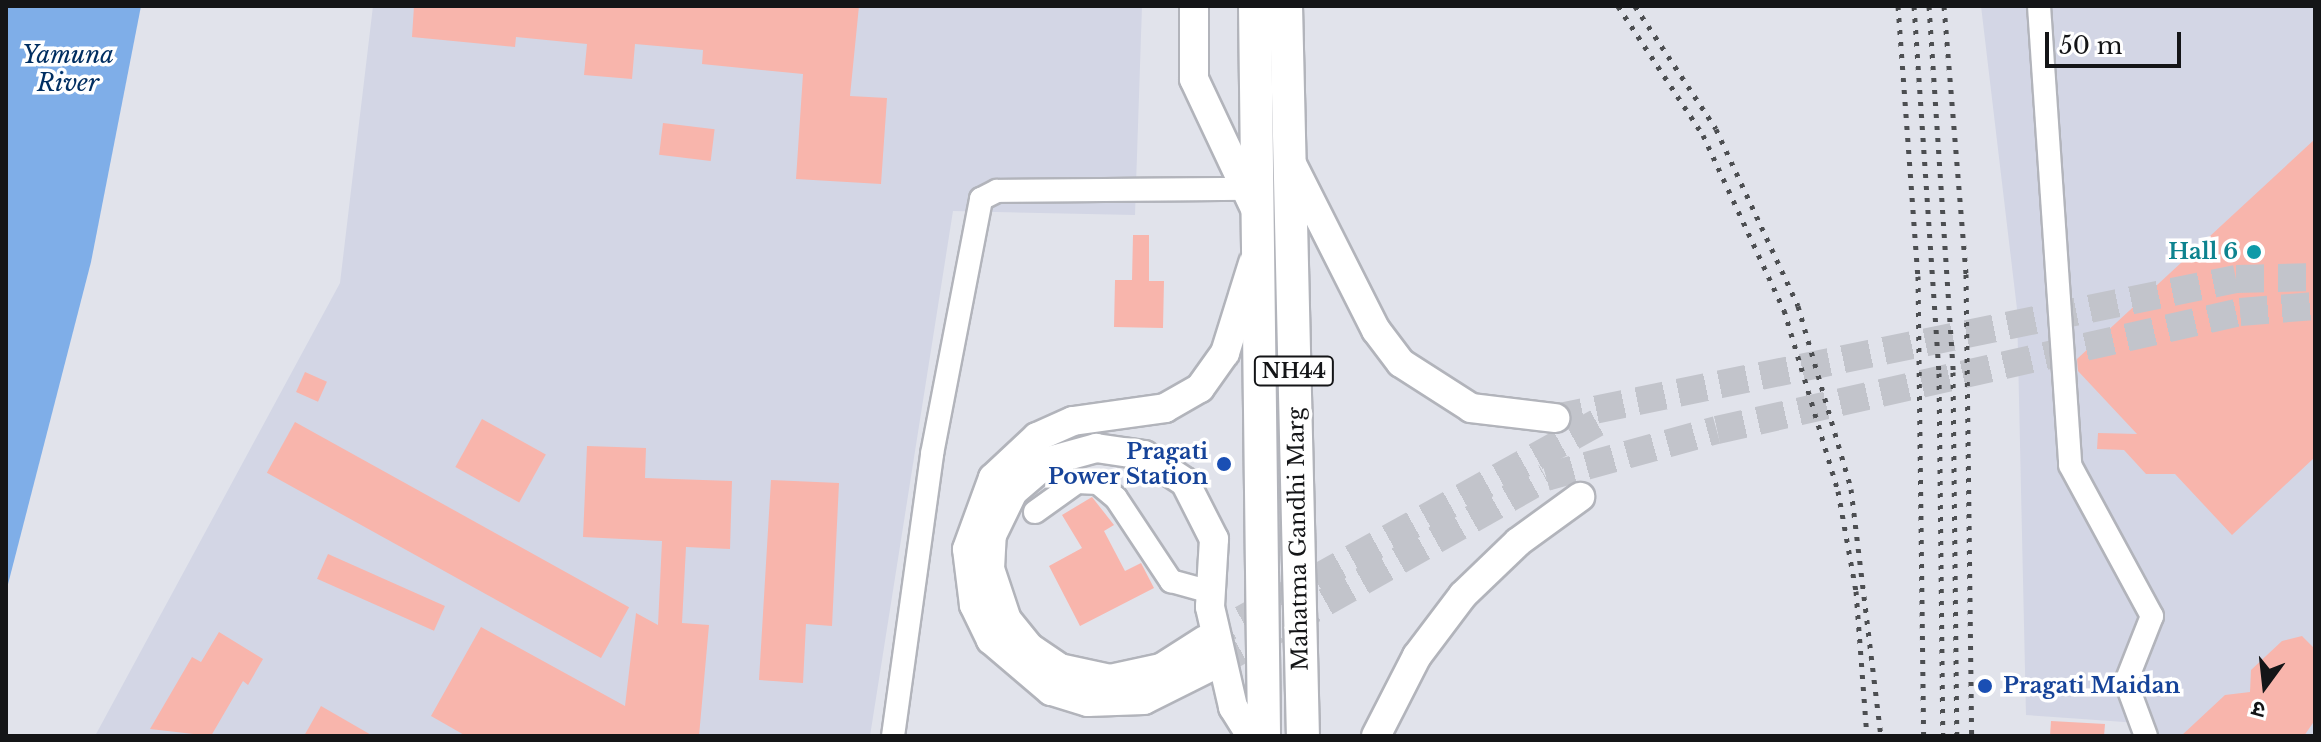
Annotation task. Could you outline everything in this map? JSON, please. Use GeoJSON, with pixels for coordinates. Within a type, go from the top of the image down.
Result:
{"type":"FeatureCollection","features":[{"type":"Feature","properties":{"kind":"highway","name":"Mahatma Gandhi Marg"},"geometry":{"type":"LineString","coordinates":[[1255,6],[1252,217],[1264,736]]}},
{"type":"Feature","properties":{"kind":"highway","name":"Mahatma Gandhi Marg"},"geometry":{"type":"LineString","coordinates":[[1286,6],[1303,736]]}},
{"type":"Feature","properties":{"kind":"main road"},"geometry":{"type":"LineString","coordinates":[[1194,6],[1194,79],[1252,217],[1211,378],[1165,408],[1073,421],[1020,449],[983,495],[967,549],[974,605],[991,640],[1051,691],[1088,702],[1144,700],[1210,652],[1128,678],[1093,677],[1052,663],[1017,635],[999,604],[990,551],[997,520],[1023,480],[1064,454],[1112,448],[1144,455],[1179,477],[1204,509],[1214,539],[1211,592],[1233,707],[1251,736]]}},
{"type":"Feature","properties":{"kind":"main road"},"geometry":{"type":"LineString","coordinates":[[1290,160],[1363,306],[1401,363],[1471,408],[1555,418]]}},
{"type":"Feature","properties":{"kind":"main road"},"geometry":{"type":"LineString","coordinates":[[1376,736],[1417,656],[1463,595],[1580,497]]}},
{"type":"Feature","properties":{"kind":"lane"},"geometry":{"type":"LineString","coordinates":[[2039,6],[2070,465],[2152,616],[2126,682],[2143,730]]}},
{"type":"Feature","properties":{"kind":"lane"},"geometry":{"type":"LineString","coordinates":[[893,736],[932,454],[981,199],[997,191],[1252,217]]}},
{"type":"Feature","properties":{"kind":"lane"},"geometry":{"type":"LineString","coordinates":[[1035,512],[1077,482],[1098,483],[1116,498],[1171,581],[1211,592]]}},
{"type":"Feature","properties":{"kind":"shaded area"},"geometry":{"type":"Polygon","coordinates":[[[373,6],[1142,6],[1135,215],[953,211],[870,736],[95,736],[340,283],[373,6]]]}},
{"type":"Feature","properties":{"kind":"shaded area","name":"Pragati Maidan"},"geometry":{"type":"Polygon","coordinates":[[[1981,6],[2315,6],[2315,736],[2156,736],[2153,724],[2026,715],[2017,309],[1981,6]]]}},
{"type":"Feature","properties":{"kind":"water","name":"Yamuna River"},"geometry":{"type":"Polygon","coordinates":[[[6,6],[141,6],[91,262],[6,592],[6,6]]]}},
{"type":"Feature","properties":{"kind":"building"},"geometry":{"type":"Polygon","coordinates":[[[414,6],[859,6],[850,96],[887,98],[881,184],[796,179],[803,74],[702,64],[703,50],[635,44],[632,79],[584,75],[587,44],[516,37],[515,47],[412,37],[414,6]]]}},
{"type":"Feature","properties":{"kind":"building"},"geometry":{"type":"Polygon","coordinates":[[[663,123],[715,129],[711,161],[659,155],[663,123]]]}},
{"type":"Feature","properties":{"kind":"building","name":"Hall 6"},"geometry":{"type":"Polygon","coordinates":[[[2315,139],[2315,457],[2232,535],[2175,474],[2146,474],[2124,450],[2097,449],[2098,433],[2137,434],[2078,371],[2077,359],[2315,139]]]}},
{"type":"Feature","properties":{"kind":"building"},"geometry":{"type":"Polygon","coordinates":[[[1133,235],[1149,235],[1149,281],[1164,281],[1163,328],[1114,327],[1115,280],[1132,280],[1133,235]]]}},
{"type":"Feature","properties":{"kind":"building"},"geometry":{"type":"Polygon","coordinates":[[[305,372],[327,382],[318,402],[296,392],[305,372]]]}},
{"type":"Feature","properties":{"kind":"building"},"geometry":{"type":"Polygon","coordinates":[[[482,419],[546,454],[519,502],[455,467],[482,419]]]}},
{"type":"Feature","properties":{"kind":"building"},"geometry":{"type":"Polygon","coordinates":[[[295,422],[629,607],[601,658],[267,473],[295,422]]]}},
{"type":"Feature","properties":{"kind":"building"},"geometry":{"type":"Polygon","coordinates":[[[587,446],[646,448],[645,478],[732,481],[730,549],[686,547],[682,623],[709,625],[699,736],[466,736],[431,716],[481,627],[625,706],[636,613],[658,625],[662,541],[583,537],[587,446]]]}},
{"type":"Feature","properties":{"kind":"building"},"geometry":{"type":"Polygon","coordinates":[[[771,480],[839,483],[832,626],[806,624],[803,683],[759,680],[771,480]]]}},
{"type":"Feature","properties":{"kind":"building"},"geometry":{"type":"Polygon","coordinates":[[[1092,497],[1114,525],[1104,531],[1125,571],[1141,563],[1154,588],[1080,626],[1049,566],[1082,548],[1062,515],[1092,497]]]}},
{"type":"Feature","properties":{"kind":"building"},"geometry":{"type":"Polygon","coordinates":[[[328,554],[445,606],[434,631],[317,579],[328,554]]]}},
{"type":"Feature","properties":{"kind":"building"},"geometry":{"type":"Polygon","coordinates":[[[219,632],[263,659],[248,685],[243,681],[211,736],[150,729],[192,657],[201,662],[219,632]]]}},
{"type":"Feature","properties":{"kind":"building"},"geometry":{"type":"Polygon","coordinates":[[[2302,636],[2315,649],[2315,720],[2304,736],[2181,736],[2225,695],[2250,692],[2251,670],[2282,641],[2302,636]]]}},
{"type":"Feature","properties":{"kind":"building"},"geometry":{"type":"Polygon","coordinates":[[[321,706],[373,736],[304,736],[321,706]]]}},
{"type":"Feature","properties":{"kind":"building"},"geometry":{"type":"Polygon","coordinates":[[[2051,721],[2105,724],[2104,736],[2050,736],[2051,721]]]}},
{"type":"Feature","properties":{"kind":"tunnel"},"geometry":{"type":"LineString","coordinates":[[1555,418],[2236,279],[2315,277]]}},
{"type":"Feature","properties":{"kind":"tunnel"},"geometry":{"type":"LineString","coordinates":[[1216,664],[1546,477],[1717,430],[2240,312],[2315,306]]}},
{"type":"Feature","properties":{"kind":"tunnel"},"geometry":{"type":"LineString","coordinates":[[1205,640],[1605,418]]}},
{"type":"Feature","properties":{"kind":"railway"},"geometry":{"type":"LineString","coordinates":[[1618,6],[1703,135],[1784,310],[1838,491],[1856,591],[1867,736]]}},
{"type":"Feature","properties":{"kind":"railway"},"geometry":{"type":"LineString","coordinates":[[1635,6],[1716,129],[1798,306],[1851,489],[1881,736]]}},
{"type":"Feature","properties":{"kind":"railway"},"geometry":{"type":"LineString","coordinates":[[1898,6],[1918,276],[1924,736]]}},
{"type":"Feature","properties":{"kind":"railway"},"geometry":{"type":"LineString","coordinates":[[1914,6],[1939,373],[1943,736]]}},
{"type":"Feature","properties":{"kind":"railway"},"geometry":{"type":"LineString","coordinates":[[1929,6],[1953,372],[1957,736]]}},
{"type":"Feature","properties":{"kind":"railway"},"geometry":{"type":"LineString","coordinates":[[1944,6],[1966,274],[1972,736]]}},
{"type":"Feature","properties":{"kind":"place","name":"Hall 6"},"geometry":{"type":"Point","coordinates":[2254,252]}},
{"type":"Feature","properties":{"kind":"place","name":"Pragati Power Station"},"geometry":{"type":"Point","coordinates":[1224,464]}},
{"type":"Feature","properties":{"kind":"place","name":"Pragati Maidan"},"geometry":{"type":"Point","coordinates":[1985,686]}}]}
